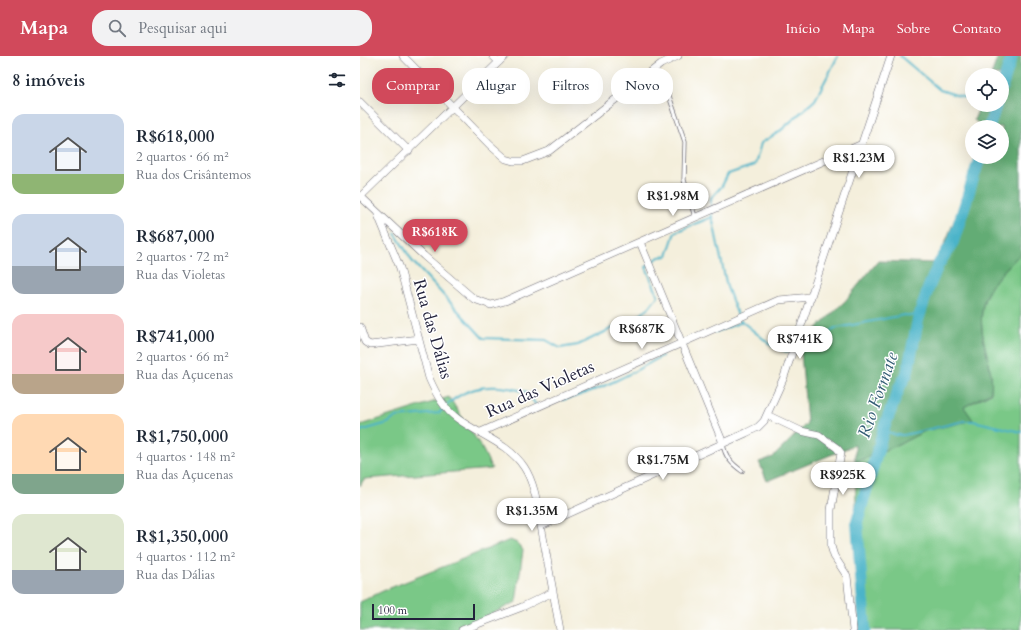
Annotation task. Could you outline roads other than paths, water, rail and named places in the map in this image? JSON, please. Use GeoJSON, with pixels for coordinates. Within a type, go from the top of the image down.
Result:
{"type":"FeatureCollection","features":[{"type":"Feature","properties":{"kind":"street"},"geometry":{"type":"LineString","coordinates":[[403,56],[500,154],[513,161],[524,161],[549,151],[661,64],[678,56]]}},
{"type":"Feature","properties":{"kind":"street"},"geometry":{"type":"LineString","coordinates":[[493,56],[498,62]]}},
{"type":"Feature","properties":{"kind":"street"},"geometry":{"type":"LineString","coordinates":[[505,56],[452,106],[362,197],[424,256],[474,299],[491,304],[505,301],[860,145]]}},
{"type":"Feature","properties":{"kind":"street"},"geometry":{"type":"LineString","coordinates":[[541,526],[758,428],[767,415],[784,377],[860,145],[891,56]]}},
{"type":"Feature","properties":{"kind":"street"},"geometry":{"type":"LineString","coordinates":[[360,102],[409,151]]}},
{"type":"Feature","properties":{"kind":"street","name":"Rua das Dálias"},"geometry":{"type":"LineString","coordinates":[[376,210],[400,268],[435,392],[442,403],[458,419],[506,449],[524,467],[533,486],[560,630]]}},
{"type":"Feature","properties":{"kind":"street"},"geometry":{"type":"LineString","coordinates":[[640,242],[723,443]]}},
{"type":"Feature","properties":{"kind":"street","name":"Rua das Violetas"},"geometry":{"type":"LineString","coordinates":[[481,432],[779,300],[811,297]]}},
{"type":"Feature","properties":{"kind":"street"},"geometry":{"type":"LineString","coordinates":[[360,327],[365,342],[370,345],[419,339]]}},
{"type":"Feature","properties":{"kind":"street"},"geometry":{"type":"LineString","coordinates":[[767,415],[801,431],[819,436],[837,448],[840,454],[831,510],[831,546],[834,556],[847,576],[853,630]]}},
{"type":"Feature","properties":{"kind":"street"},"geometry":{"type":"LineString","coordinates":[[462,630],[522,607],[553,592]]}},
{"type":"Feature","properties":{"kind":"lane"},"geometry":{"type":"LineString","coordinates":[[672,104],[685,142],[684,180],[695,218]]}},
{"type":"Feature","properties":{"kind":"lane"},"geometry":{"type":"LineString","coordinates":[[723,443],[724,451],[731,464],[742,471]]}},
{"type":"Feature","properties":{"kind":"waterway"},"geometry":{"type":"LineString","coordinates":[[711,208],[711,198],[722,186],[728,174],[755,165],[761,143],[779,132],[815,100],[838,56]]}},
{"type":"Feature","properties":{"kind":"waterway"},"geometry":{"type":"LineString","coordinates":[[900,56],[940,90],[965,98]]}},
{"type":"Feature","properties":{"kind":"waterway","name":"Rio Formate"},"geometry":{"type":"LineString","coordinates":[[1008,68],[1012,56]]}},
{"type":"Feature","properties":{"kind":"waterway","name":"Rio Formate"},"geometry":{"type":"LineString","coordinates":[[991,120],[994,112]]}},
{"type":"Feature","properties":{"kind":"waterway","name":"Rio Formate"},"geometry":{"type":"LineString","coordinates":[[865,630],[857,522],[885,425],[900,386],[907,374],[918,320],[928,289],[938,265],[953,242],[978,164]]}},
{"type":"Feature","properties":{"kind":"waterway"},"geometry":{"type":"LineString","coordinates":[[711,212],[727,287],[738,316]]}},
{"type":"Feature","properties":{"kind":"waterway"},"geometry":{"type":"LineString","coordinates":[[395,233],[412,261],[483,338],[546,340],[560,348],[578,345],[640,315],[648,309],[658,296],[646,267],[659,257],[667,256],[675,232],[712,217]]}},
{"type":"Feature","properties":{"kind":"waterway"},"geometry":{"type":"LineString","coordinates":[[797,348],[837,328],[904,315],[920,316]]}},
{"type":"Feature","properties":{"kind":"waterway"},"geometry":{"type":"LineString","coordinates":[[740,320],[771,345],[788,352],[791,351]]}},
{"type":"Feature","properties":{"kind":"waterway"},"geometry":{"type":"LineString","coordinates":[[715,332],[742,322]]}},
{"type":"Feature","properties":{"kind":"waterway"},"geometry":{"type":"LineString","coordinates":[[562,400],[575,397],[614,382],[662,356]]}},
{"type":"Feature","properties":{"kind":"waterway"},"geometry":{"type":"LineString","coordinates":[[447,405],[465,393],[485,387],[516,389],[527,392],[536,405]]}},
{"type":"Feature","properties":{"kind":"waterway"},"geometry":{"type":"LineString","coordinates":[[360,431],[388,423],[396,417],[439,413],[444,408]]}},
{"type":"Feature","properties":{"kind":"waterway"},"geometry":{"type":"LineString","coordinates":[[883,430],[896,435],[904,435],[964,421],[973,421],[1021,432]]}}]}
